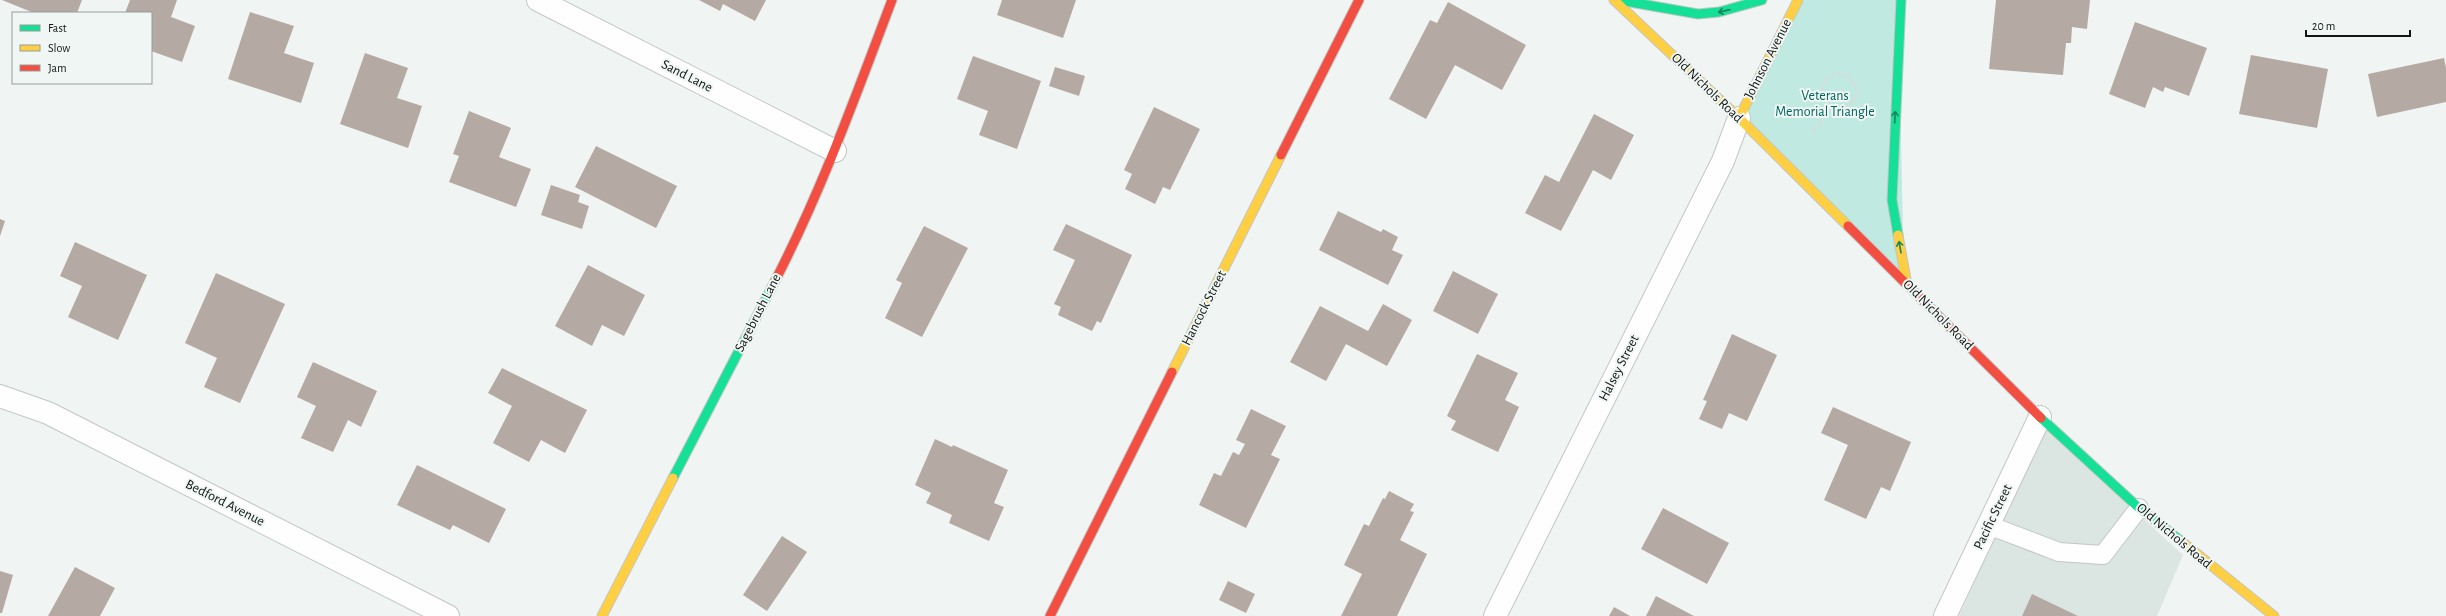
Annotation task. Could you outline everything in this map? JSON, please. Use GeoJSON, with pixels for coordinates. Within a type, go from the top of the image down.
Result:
{"type":"FeatureCollection","features":[{"type":"Feature","properties":{"kind":"street","name":"Sand Lane"},"geometry":{"type":"LineString","coordinates":[[538,0],[835,151]]}},
{"type":"Feature","properties":{"kind":"street","name":"Sagebrush Lane"},"geometry":{"type":"LineString","coordinates":[[602,616],[795,242],[835,151],[892,0]]}},
{"type":"Feature","properties":{"kind":"street","name":"Hancock Street"},"geometry":{"type":"LineString","coordinates":[[1050,616],[1359,0]]}},
{"type":"Feature","properties":{"kind":"street","name":"Old Nichols Road"},"geometry":{"type":"LineString","coordinates":[[1614,0],[1739,118],[2040,417],[2139,508],[2274,616]]}},
{"type":"Feature","properties":{"kind":"street"},"geometry":{"type":"LineString","coordinates":[[1619,0],[1698,14],[1718,12],[1762,0]]}},
{"type":"Feature","properties":{"kind":"street","name":"Johnson Avenue"},"geometry":{"type":"LineString","coordinates":[[1739,118],[1798,0]]}},
{"type":"Feature","properties":{"kind":"street"},"geometry":{"type":"LineString","coordinates":[[1900,0],[1892,200],[1907,285]]}},
{"type":"Feature","properties":{"kind":"street","name":"Halsey Street"},"geometry":{"type":"LineString","coordinates":[[1494,616],[1723,161],[1739,118]]}},
{"type":"Feature","properties":{"kind":"street","name":"Bedford Avenue"},"geometry":{"type":"LineString","coordinates":[[0,396],[48,413],[448,616]]}},
{"type":"Feature","properties":{"kind":"street","name":"Pacific Street"},"geometry":{"type":"LineString","coordinates":[[1945,616],[2040,417]]}},
{"type":"Feature","properties":{"kind":"lane"},"geometry":{"type":"LineString","coordinates":[[1988,525],[2059,552],[2103,555],[2139,508]]}},
{"type":"Feature","properties":{"kind":"path"},"geometry":{"type":"LineString","coordinates":[[1836,75],[1846,76],[1855,84],[1856,95],[1853,101],[1844,108],[1832,107],[1822,95],[1823,84],[1836,75]]}},
{"type":"Feature","properties":{"kind":"path"},"geometry":{"type":"LineString","coordinates":[[1813,131],[1832,107]]}},
{"type":"Feature","properties":{"kind":"shaded area"},"geometry":{"type":"Polygon","coordinates":[[[2044,428],[2183,555],[2157,616],[1959,616],[2044,428]]]}},
{"type":"Feature","properties":{"kind":"green space","name":"Veterans Memorial Triangle"},"geometry":{"type":"Polygon","coordinates":[[[1801,0],[1898,0],[1904,279],[1742,119],[1801,0]]]}},
{"type":"Feature","properties":{"kind":"building"},"geometry":{"type":"Polygon","coordinates":[[[2,0],[82,0],[77,12],[32,12],[2,0]]]}},
{"type":"Feature","properties":{"kind":"building"},"geometry":{"type":"Polygon","coordinates":[[[130,0],[177,0],[171,17],[195,26],[182,62],[152,51],[152,12],[125,12],[130,0]]]}},
{"type":"Feature","properties":{"kind":"building"},"geometry":{"type":"Polygon","coordinates":[[[699,0],[766,0],[755,21],[723,4],[720,11],[699,0]]]}},
{"type":"Feature","properties":{"kind":"building"},"geometry":{"type":"Polygon","coordinates":[[[1002,0],[1076,0],[1063,38],[997,15],[1002,0]]]}},
{"type":"Feature","properties":{"kind":"building"},"geometry":{"type":"Polygon","coordinates":[[[1996,0],[2090,0],[2087,29],[2072,27],[2071,43],[2066,43],[2063,75],[1989,69],[1996,0]]]}},
{"type":"Feature","properties":{"kind":"building"},"geometry":{"type":"Polygon","coordinates":[[[1448,2],[1526,45],[1502,90],[1455,65],[1426,119],[1389,99],[1430,20],[1437,23],[1448,2]]]}},
{"type":"Feature","properties":{"kind":"building"},"geometry":{"type":"Polygon","coordinates":[[[250,12],[294,26],[284,53],[314,63],[301,103],[228,79],[250,12]]]}},
{"type":"Feature","properties":{"kind":"building"},"geometry":{"type":"Polygon","coordinates":[[[2135,22],[2207,48],[2189,96],[2165,87],[2163,92],[2153,87],[2145,108],[2109,94],[2135,22]]]}},
{"type":"Feature","properties":{"kind":"building"},"geometry":{"type":"Polygon","coordinates":[[[365,53],[408,68],[397,98],[422,106],[408,148],[340,124],[365,53]]]}},
{"type":"Feature","properties":{"kind":"building"},"geometry":{"type":"Polygon","coordinates":[[[2251,55],[2328,69],[2317,128],[2239,114],[2251,55]]]}},
{"type":"Feature","properties":{"kind":"building"},"geometry":{"type":"Polygon","coordinates":[[[973,56],[1041,81],[1017,149],[979,135],[988,111],[957,99],[973,56]]]}},
{"type":"Feature","properties":{"kind":"building"},"geometry":{"type":"Polygon","coordinates":[[[2444,58],[2446,68],[2446,102],[2377,117],[2368,74],[2444,58]]]}},
{"type":"Feature","properties":{"kind":"building"},"geometry":{"type":"Polygon","coordinates":[[[1055,67],[1085,76],[1079,96],[1049,86],[1055,67]]]}},
{"type":"Feature","properties":{"kind":"building"},"geometry":{"type":"Polygon","coordinates":[[[1154,107],[1200,129],[1170,190],[1163,187],[1155,204],[1125,189],[1132,174],[1124,170],[1154,107]]]}},
{"type":"Feature","properties":{"kind":"building"},"geometry":{"type":"Polygon","coordinates":[[[469,111],[511,128],[499,157],[531,169],[516,207],[449,182],[459,156],[453,154],[469,111]]]}},
{"type":"Feature","properties":{"kind":"building"},"geometry":{"type":"Polygon","coordinates":[[[1594,114],[1634,135],[1611,180],[1593,170],[1561,231],[1525,213],[1545,175],[1559,182],[1594,114]]]}},
{"type":"Feature","properties":{"kind":"building"},"geometry":{"type":"Polygon","coordinates":[[[596,146],[677,186],[656,228],[575,187],[596,146]]]}},
{"type":"Feature","properties":{"kind":"building"},"geometry":{"type":"Polygon","coordinates":[[[551,185],[580,195],[578,202],[589,206],[582,229],[541,215],[551,185]]]}},
{"type":"Feature","properties":{"kind":"building"},"geometry":{"type":"Polygon","coordinates":[[[1338,211],[1381,232],[1383,229],[1398,237],[1392,250],[1403,255],[1388,285],[1319,250],[1338,211]]]}},
{"type":"Feature","properties":{"kind":"building"},"geometry":{"type":"Polygon","coordinates":[[[0,219],[5,221],[0,236],[0,219]]]}},
{"type":"Feature","properties":{"kind":"building"},"geometry":{"type":"Polygon","coordinates":[[[1066,224],[1132,255],[1101,323],[1097,321],[1092,331],[1058,315],[1061,307],[1054,304],[1075,260],[1053,250],[1066,224]]]}},
{"type":"Feature","properties":{"kind":"building"},"geometry":{"type":"Polygon","coordinates":[[[924,226],[968,248],[922,337],[885,318],[902,283],[896,280],[924,226]]]}},
{"type":"Feature","properties":{"kind":"building"},"geometry":{"type":"Polygon","coordinates":[[[75,242],[147,275],[118,340],[68,317],[82,286],[60,276],[75,242]]]}},
{"type":"Feature","properties":{"kind":"building"},"geometry":{"type":"Polygon","coordinates":[[[588,265],[645,295],[624,336],[602,325],[592,346],[555,326],[588,265]]]}},
{"type":"Feature","properties":{"kind":"building"},"geometry":{"type":"Polygon","coordinates":[[[1453,271],[1498,294],[1478,334],[1433,311],[1453,271]]]}},
{"type":"Feature","properties":{"kind":"building"},"geometry":{"type":"Polygon","coordinates":[[[216,273],[285,304],[240,403],[204,387],[217,358],[185,343],[216,273]]]}},
{"type":"Feature","properties":{"kind":"building"},"geometry":{"type":"Polygon","coordinates":[[[1383,304],[1412,320],[1387,366],[1346,344],[1326,381],[1290,362],[1320,306],[1368,331],[1383,304]]]}},
{"type":"Feature","properties":{"kind":"building"},"geometry":{"type":"Polygon","coordinates":[[[1732,334],[1777,355],[1747,421],[1729,413],[1722,429],[1699,419],[1707,401],[1703,400],[1732,334]]]}},
{"type":"Feature","properties":{"kind":"building"},"geometry":{"type":"Polygon","coordinates":[[[1477,354],[1518,373],[1505,400],[1519,407],[1498,452],[1451,430],[1456,421],[1447,416],[1477,354]]]}},
{"type":"Feature","properties":{"kind":"building"},"geometry":{"type":"Polygon","coordinates":[[[313,362],[377,391],[361,427],[348,420],[333,452],[301,438],[316,406],[297,397],[313,362]]]}},
{"type":"Feature","properties":{"kind":"building"},"geometry":{"type":"Polygon","coordinates":[[[502,368],[587,410],[565,453],[541,440],[529,462],[493,443],[512,406],[488,393],[502,368]]]}},
{"type":"Feature","properties":{"kind":"building"},"geometry":{"type":"Polygon","coordinates":[[[1833,407],[1911,442],[1890,491],[1881,487],[1866,519],[1824,500],[1848,445],[1821,433],[1833,407]]]}},
{"type":"Feature","properties":{"kind":"building"},"geometry":{"type":"Polygon","coordinates":[[[1251,409],[1286,426],[1271,455],[1280,459],[1246,528],[1199,505],[1214,473],[1221,476],[1233,452],[1239,455],[1245,444],[1236,440],[1251,409]]]}},
{"type":"Feature","properties":{"kind":"building"},"geometry":{"type":"Polygon","coordinates":[[[935,439],[952,447],[953,445],[1008,470],[994,503],[1004,507],[989,541],[949,523],[952,515],[926,503],[931,493],[915,485],[935,439]]]}},
{"type":"Feature","properties":{"kind":"building"},"geometry":{"type":"Polygon","coordinates":[[[417,465],[506,509],[489,543],[453,525],[450,530],[397,505],[417,465]]]}},
{"type":"Feature","properties":{"kind":"building"},"geometry":{"type":"Polygon","coordinates":[[[1389,491],[1414,504],[1410,511],[1414,512],[1400,540],[1427,554],[1397,616],[1341,616],[1362,574],[1344,565],[1364,524],[1369,526],[1383,498],[1385,499],[1389,491]]]}},
{"type":"Feature","properties":{"kind":"building"},"geometry":{"type":"Polygon","coordinates":[[[1663,508],[1729,543],[1707,584],[1641,549],[1663,508]]]}},
{"type":"Feature","properties":{"kind":"building"},"geometry":{"type":"Polygon","coordinates":[[[782,536],[807,552],[767,611],[743,595],[782,536]]]}},
{"type":"Feature","properties":{"kind":"building"},"geometry":{"type":"Polygon","coordinates":[[[75,567],[115,588],[100,616],[48,616],[75,567]]]}},
{"type":"Feature","properties":{"kind":"building"},"geometry":{"type":"Polygon","coordinates":[[[0,571],[13,575],[2,613],[0,613],[0,571]]]}},
{"type":"Feature","properties":{"kind":"building"},"geometry":{"type":"Polygon","coordinates":[[[1228,581],[1255,594],[1246,613],[1219,600],[1228,581]]]}},
{"type":"Feature","properties":{"kind":"building"},"geometry":{"type":"Polygon","coordinates":[[[2032,594],[2078,616],[2022,616],[2032,594]]]}},
{"type":"Feature","properties":{"kind":"building"},"geometry":{"type":"Polygon","coordinates":[[[1656,596],[1694,616],[1646,616],[1656,596]]]}},
{"type":"Feature","properties":{"kind":"building"},"geometry":{"type":"Polygon","coordinates":[[[1614,607],[1630,616],[1609,616],[1614,607]]]}},
{"type":"Feature","properties":{"kind":"traffic: fast"},"geometry":{"type":"LineString","coordinates":[[1619,0],[1698,14],[1719,12],[1762,0]]}},
{"type":"Feature","properties":{"kind":"traffic: fast"},"geometry":{"type":"LineString","coordinates":[[1898,235],[1892,200],[1901,0]]}},
{"type":"Feature","properties":{"kind":"traffic: fast"},"geometry":{"type":"LineString","coordinates":[[673,478],[775,281]]}},
{"type":"Feature","properties":{"kind":"traffic: fast"},"geometry":{"type":"LineString","coordinates":[[2041,418],[2139,508],[2181,541]]}},
{"type":"Feature","properties":{"kind":"traffic: slow"},"geometry":{"type":"LineString","coordinates":[[1614,0],[1739,118],[1848,226]]}},
{"type":"Feature","properties":{"kind":"traffic: slow"},"geometry":{"type":"LineString","coordinates":[[1739,118],[1798,0]]}},
{"type":"Feature","properties":{"kind":"traffic: slow"},"geometry":{"type":"LineString","coordinates":[[1172,372],[1281,155]]}},
{"type":"Feature","properties":{"kind":"traffic: slow"},"geometry":{"type":"LineString","coordinates":[[1898,235],[1907,285]]}},
{"type":"Feature","properties":{"kind":"traffic: slow"},"geometry":{"type":"LineString","coordinates":[[602,616],[673,478]]}},
{"type":"Feature","properties":{"kind":"traffic: slow"},"geometry":{"type":"LineString","coordinates":[[2181,541],[2274,616]]}},
{"type":"Feature","properties":{"kind":"traffic: jam"},"geometry":{"type":"LineString","coordinates":[[775,281],[823,177],[852,107],[892,0]]}},
{"type":"Feature","properties":{"kind":"traffic: jam"},"geometry":{"type":"LineString","coordinates":[[1281,155],[1359,0]]}},
{"type":"Feature","properties":{"kind":"traffic: jam"},"geometry":{"type":"LineString","coordinates":[[1848,226],[2041,418]]}},
{"type":"Feature","properties":{"kind":"traffic: jam"},"geometry":{"type":"LineString","coordinates":[[1050,616],[1172,372]]}}]}
